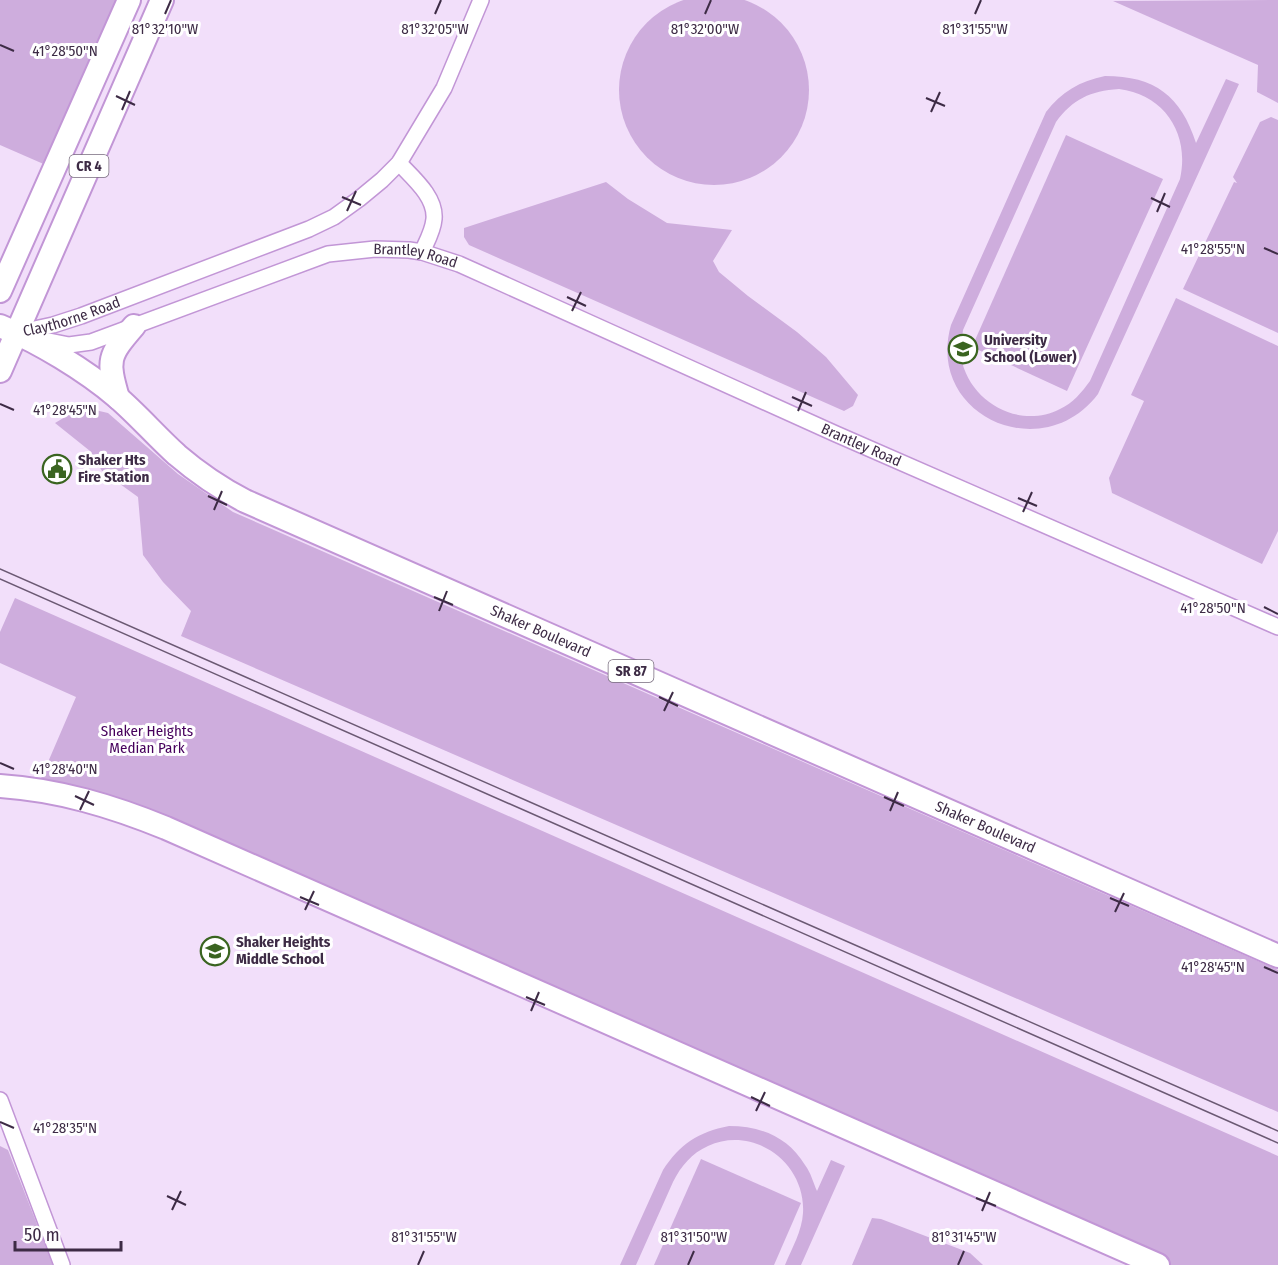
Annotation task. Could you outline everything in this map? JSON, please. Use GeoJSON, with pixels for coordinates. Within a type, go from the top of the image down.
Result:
{"type":"FeatureCollection","features":[{"type":"Feature","properties":{"kind":"main road","name":"CR 4"},"geometry":{"type":"LineString","coordinates":[[0,291],[129,0]]}},
{"type":"Feature","properties":{"kind":"main road","name":"CR 4"},"geometry":{"type":"LineString","coordinates":[[0,371],[8,329],[162,0]]}},
{"type":"Feature","properties":{"kind":"main road"},"geometry":{"type":"LineString","coordinates":[[118,398],[111,374],[112,360],[119,344],[134,326]]}},
{"type":"Feature","properties":{"kind":"main road","name":"Shaker Boulevard"},"geometry":{"type":"LineString","coordinates":[[8,329],[51,352],[97,382],[118,398],[190,466],[213,483],[245,501],[1278,956]]}},
{"type":"Feature","properties":{"kind":"main road"},"geometry":{"type":"LineString","coordinates":[[0,786],[56,793],[92,801],[166,828],[1158,1265]]}},
{"type":"Feature","properties":{"kind":"street","name":"Claythorne Road"},"geometry":{"type":"LineString","coordinates":[[8,329],[53,325],[81,316],[309,229],[346,209],[399,163],[444,88],[481,0]]}},
{"type":"Feature","properties":{"kind":"street"},"geometry":{"type":"LineString","coordinates":[[399,163],[425,192],[432,207],[434,222],[422,252]]}},
{"type":"Feature","properties":{"kind":"street","name":"Brantley Road"},"geometry":{"type":"LineString","coordinates":[[340,252],[375,249],[422,252],[459,264],[836,434],[1278,627]]}},
{"type":"Feature","properties":{"kind":"street","name":"Claythorne Road"},"geometry":{"type":"LineString","coordinates":[[8,329],[57,343],[78,345],[91,342],[315,258],[340,252]]}},
{"type":"Feature","properties":{"kind":"street"},"geometry":{"type":"LineString","coordinates":[[0,1100],[4,1125],[62,1265]]}},
{"type":"Feature","properties":{"kind":"green space"},"geometry":{"type":"Polygon","coordinates":[[[723,-5],[733,-4],[759,6],[775,16],[788,29],[802,53],[808,71],[808,109],[802,127],[788,151],[775,164],[751,178],[733,184],[705,185],[695,184],[669,174],[653,164],[640,151],[626,127],[620,109],[619,81],[620,71],[630,45],[640,29],[653,16],[677,2],[695,-4],[723,-5]]]}},
{"type":"Feature","properties":{"kind":"green space"},"geometry":{"type":"Polygon","coordinates":[[[0,0],[129,0],[55,169],[0,145],[0,0]]]}},
{"type":"Feature","properties":{"kind":"green space"},"geometry":{"type":"Polygon","coordinates":[[[1278,0],[1278,103],[1257,92],[1258,65],[1113,1],[1278,0]]]}},
{"type":"Feature","properties":{"kind":"green space"},"geometry":{"type":"Polygon","coordinates":[[[1105,76],[1138,80],[1164,92],[1182,113],[1196,143],[1226,79],[1239,84],[1098,394],[1075,416],[1048,427],[1020,428],[994,421],[971,406],[955,384],[948,357],[951,325],[1046,112],[1065,93],[1079,84],[1105,76]],[[1119,89],[1091,94],[1069,107],[1056,122],[963,330],[961,357],[966,373],[974,387],[998,408],[1013,414],[1044,415],[1065,407],[1084,389],[1090,381],[1180,179],[1182,162],[1177,132],[1161,108],[1135,93],[1119,89]]]}},
{"type":"Feature","properties":{"kind":"green space"},"geometry":{"type":"Polygon","coordinates":[[[1271,117],[1278,120],[1278,333],[1183,289],[1234,182],[1237,183],[1233,177],[1260,122],[1271,117]]]}},
{"type":"Feature","properties":{"kind":"green space"},"geometry":{"type":"Polygon","coordinates":[[[1066,135],[1163,179],[1067,391],[972,347],[1066,135]]]}},
{"type":"Feature","properties":{"kind":"green space"},"geometry":{"type":"Polygon","coordinates":[[[606,182],[628,199],[667,223],[732,230],[713,261],[719,272],[826,357],[858,395],[853,406],[844,411],[469,245],[464,237],[464,228],[606,182]]]}},
{"type":"Feature","properties":{"kind":"green space"},"geometry":{"type":"Polygon","coordinates":[[[1176,298],[1278,346],[1278,531],[1262,564],[1112,493],[1109,478],[1144,401],[1131,395],[1176,298]]]}},
{"type":"Feature","properties":{"kind":"green space"},"geometry":{"type":"Polygon","coordinates":[[[82,407],[108,413],[178,474],[233,512],[1278,970],[1278,1112],[181,636],[191,611],[163,582],[143,555],[138,497],[102,471],[90,451],[55,423],[82,407]]]}},
{"type":"Feature","properties":{"kind":"green space","name":"Shaker Heights Median Park"},"geometry":{"type":"Polygon","coordinates":[[[15,598],[1278,1156],[1278,1265],[1158,1265],[186,836],[36,790],[76,697],[0,663],[0,632],[15,598]]]}},
{"type":"Feature","properties":{"kind":"green space"},"geometry":{"type":"Polygon","coordinates":[[[729,1126],[752,1128],[782,1140],[805,1165],[817,1191],[831,1160],[845,1166],[801,1265],[785,1265],[801,1226],[803,1213],[802,1195],[796,1178],[774,1153],[759,1145],[743,1141],[725,1141],[708,1146],[688,1161],[673,1182],[636,1265],[620,1265],[669,1161],[691,1140],[729,1126]]]}},
{"type":"Feature","properties":{"kind":"green space"},"geometry":{"type":"Polygon","coordinates":[[[0,1146],[8,1150],[53,1265],[0,1265],[0,1146]]]}},
{"type":"Feature","properties":{"kind":"green space"},"geometry":{"type":"Polygon","coordinates":[[[701,1159],[801,1203],[774,1265],[654,1265],[701,1159]]]}},
{"type":"Feature","properties":{"kind":"green space"},"geometry":{"type":"Polygon","coordinates":[[[872,1218],[881,1219],[970,1253],[983,1265],[852,1265],[872,1218]]]}},
{"type":"Feature","properties":{"kind":"tram line"},"geometry":{"type":"LineString","coordinates":[[0,569],[1278,1131]]}},
{"type":"Feature","properties":{"kind":"tram line"},"geometry":{"type":"LineString","coordinates":[[0,579],[1278,1143]]}},
{"type":"Feature","properties":{"kind":"place","name":"University School (Lower)"},"geometry":{"type":"Point","coordinates":[963,349]}},
{"type":"Feature","properties":{"kind":"place","name":"Shaker Hts Fire Station"},"geometry":{"type":"Point","coordinates":[57,469]}},
{"type":"Feature","properties":{"kind":"place","name":"Shaker Heights Middle School"},"geometry":{"type":"Point","coordinates":[215,951]}}]}
